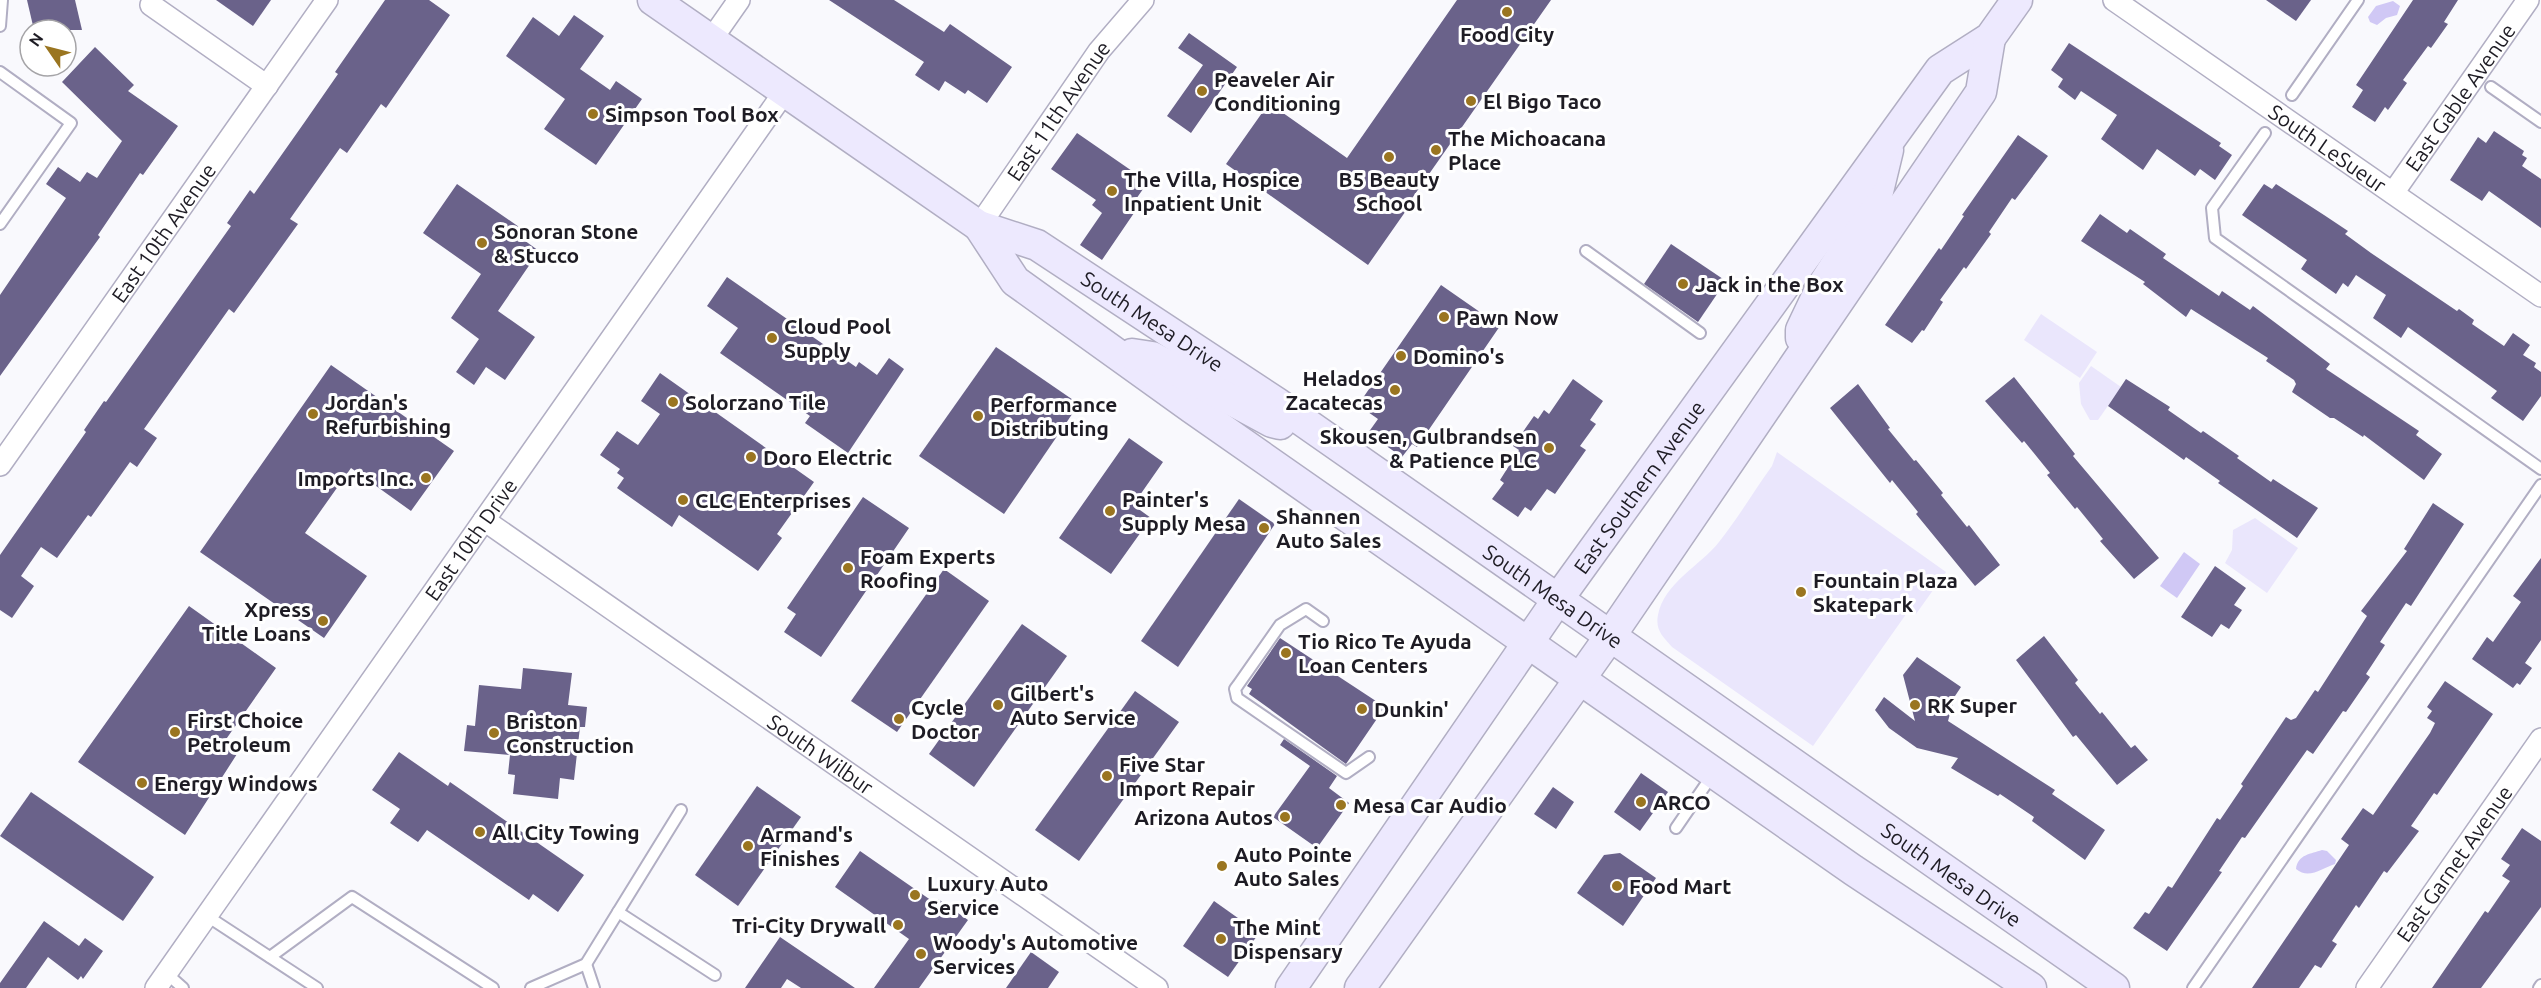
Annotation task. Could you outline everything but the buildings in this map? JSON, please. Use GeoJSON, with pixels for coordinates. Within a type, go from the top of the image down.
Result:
{"type":"FeatureCollection","features":[{"type":"Feature","properties":{"kind":"main road","name":"South Mesa Drive"},"geometry":{"type":"LineString","coordinates":[[653,0],[979,226],[1037,245],[1316,431],[2114,988]]}},
{"type":"Feature","properties":{"kind":"main road","name":"East Southern Avenue"},"geometry":{"type":"LineString","coordinates":[[1292,988],[1558,599],[1890,138],[1940,70],[1990,38],[2017,0]]}},
{"type":"Feature","properties":{"kind":"main road","name":"East Southern Avenue"},"geometry":{"type":"LineString","coordinates":[[1360,988],[1611,635],[1981,92],[1990,38]]}},
{"type":"Feature","properties":{"kind":"main road"},"geometry":{"type":"LineString","coordinates":[[1799,362],[1801,330],[1816,298],[1875,204],[1890,138]]}},
{"type":"Feature","properties":{"kind":"main road","name":"South Mesa Drive"},"geometry":{"type":"LineString","coordinates":[[979,226],[1015,281],[1853,870],[2031,988]]}},
{"type":"Feature","properties":{"kind":"main road"},"geometry":{"type":"LineString","coordinates":[[1114,352],[1152,357],[1272,422],[1316,431]]}},
{"type":"Feature","properties":{"kind":"street","name":"East 10th Avenue"},"geometry":{"type":"LineString","coordinates":[[0,465],[327,0]]}},
{"type":"Feature","properties":{"kind":"street"},"geometry":{"type":"LineString","coordinates":[[711,40],[739,0]]}},
{"type":"Feature","properties":{"kind":"street","name":"East 11th Avenue"},"geometry":{"type":"LineString","coordinates":[[979,226],[1099,51],[1143,0]]}},
{"type":"Feature","properties":{"kind":"street","name":"South LeSueur"},"geometry":{"type":"LineString","coordinates":[[2114,0],[2541,296]]}},
{"type":"Feature","properties":{"kind":"street","name":"East Gable Avenue"},"geometry":{"type":"LineString","coordinates":[[2393,193],[2528,0]]}},
{"type":"Feature","properties":{"kind":"street"},"geometry":{"type":"LineString","coordinates":[[151,4],[267,86]]}},
{"type":"Feature","properties":{"kind":"street","name":"East 10th Drive"},"geometry":{"type":"LineString","coordinates":[[161,981],[785,92]]}},
{"type":"Feature","properties":{"kind":"street","name":"South Wilbur"},"geometry":{"type":"LineString","coordinates":[[484,520],[1157,988]]}},
{"type":"Feature","properties":{"kind":"street","name":"East Garnet Avenue"},"geometry":{"type":"LineString","coordinates":[[2367,988],[2541,739]]}},
{"type":"Feature","properties":{"kind":"lane"},"geometry":{"type":"LineString","coordinates":[[0,26],[2,0]]}},
{"type":"Feature","properties":{"kind":"lane"},"geometry":{"type":"LineString","coordinates":[[2292,95],[2358,0]]}},
{"type":"Feature","properties":{"kind":"lane"},"geometry":{"type":"LineString","coordinates":[[0,72],[70,123],[0,224]]}},
{"type":"Feature","properties":{"kind":"lane"},"geometry":{"type":"LineString","coordinates":[[2491,87],[2541,122]]}},
{"type":"Feature","properties":{"kind":"lane"},"geometry":{"type":"LineString","coordinates":[[2265,133],[2212,208],[2215,238],[2541,469]]}},
{"type":"Feature","properties":{"kind":"lane"},"geometry":{"type":"LineString","coordinates":[[1586,251],[1700,333]]}},
{"type":"Feature","properties":{"kind":"lane"},"geometry":{"type":"LineString","coordinates":[[2193,988],[2541,485]]}},
{"type":"Feature","properties":{"kind":"lane"},"geometry":{"type":"LineString","coordinates":[[1323,621],[1306,609],[1285,620],[1235,689],[1237,698],[1346,773],[1369,757]]}},
{"type":"Feature","properties":{"kind":"lane"},"geometry":{"type":"LineString","coordinates":[[1676,828],[1714,772]]}},
{"type":"Feature","properties":{"kind":"lane"},"geometry":{"type":"LineString","coordinates":[[531,988],[586,964],[681,810]]}},
{"type":"Feature","properties":{"kind":"lane"},"geometry":{"type":"LineString","coordinates":[[270,957],[352,897],[493,988]]}},
{"type":"Feature","properties":{"kind":"lane"},"geometry":{"type":"LineString","coordinates":[[618,912],[715,975]]}},
{"type":"Feature","properties":{"kind":"lane"},"geometry":{"type":"LineString","coordinates":[[207,916],[317,988]]}},
{"type":"Feature","properties":{"kind":"lane"},"geometry":{"type":"LineString","coordinates":[[586,964],[594,988]]}},
{"type":"Feature","properties":{"kind":"lane"},"geometry":{"type":"LineString","coordinates":[[161,981],[183,988]]}},
{"type":"Feature","properties":{"kind":"shaded area"},"geometry":{"type":"Polygon","coordinates":[[[2393,1],[2400,6],[2397,15],[2386,18],[2377,25],[2370,22],[2368,17],[2376,6],[2393,1]]]}},
{"type":"Feature","properties":{"kind":"shaded area"},"geometry":{"type":"Polygon","coordinates":[[[2041,314],[2097,352],[2080,378],[2024,340],[2041,314]]]}},
{"type":"Feature","properties":{"kind":"shaded area"},"geometry":{"type":"Polygon","coordinates":[[[2091,366],[2121,387],[2098,420],[2090,420],[2081,404],[2079,383],[2091,366]]]}},
{"type":"Feature","properties":{"kind":"shaded area","name":"Fountain Plaza Skatepark"},"geometry":{"type":"Polygon","coordinates":[[[1777,452],[1946,572],[1916,614],[1909,610],[1813,746],[1672,647],[1660,633],[1658,625],[1658,615],[1667,593],[1719,542],[1772,466],[1777,452]]]}},
{"type":"Feature","properties":{"kind":"shaded area"},"geometry":{"type":"Polygon","coordinates":[[[2255,518],[2298,548],[2267,593],[2225,563],[2232,550],[2233,530],[2255,518]]]}},
{"type":"Feature","properties":{"kind":"shaded area"},"geometry":{"type":"Polygon","coordinates":[[[2184,552],[2200,564],[2177,598],[2160,586],[2184,552]]]}},
{"type":"Feature","properties":{"kind":"shaded area"},"geometry":{"type":"Polygon","coordinates":[[[2322,850],[2327,851],[2336,860],[2335,864],[2311,873],[2296,869],[2302,857],[2322,850]]]}},
{"type":"Feature","properties":{"kind":"place","name":"Food City"},"geometry":{"type":"Point","coordinates":[1507,12]}},
{"type":"Feature","properties":{"kind":"place","name":"Peaveler Air Conditioning"},"geometry":{"type":"Point","coordinates":[1202,91]}},
{"type":"Feature","properties":{"kind":"place","name":"El Bigo Taco"},"geometry":{"type":"Point","coordinates":[1471,101]}},
{"type":"Feature","properties":{"kind":"place","name":"Simpson Tool Box"},"geometry":{"type":"Point","coordinates":[593,114]}},
{"type":"Feature","properties":{"kind":"place","name":"The Michoacana Place"},"geometry":{"type":"Point","coordinates":[1436,150]}},
{"type":"Feature","properties":{"kind":"place","name":"B5 Beauty School"},"geometry":{"type":"Point","coordinates":[1389,157]}},
{"type":"Feature","properties":{"kind":"place","name":"The Villa, Hospice Inpatient Unit"},"geometry":{"type":"Point","coordinates":[1112,191]}},
{"type":"Feature","properties":{"kind":"place","name":"Sonoran Stone & Stucco"},"geometry":{"type":"Point","coordinates":[482,243]}},
{"type":"Feature","properties":{"kind":"place","name":"Jack in the Box"},"geometry":{"type":"Point","coordinates":[1683,284]}},
{"type":"Feature","properties":{"kind":"place","name":"Pawn Now"},"geometry":{"type":"Point","coordinates":[1444,317]}},
{"type":"Feature","properties":{"kind":"place","name":"Cloud Pool Supply"},"geometry":{"type":"Point","coordinates":[772,338]}},
{"type":"Feature","properties":{"kind":"place","name":"Domino's"},"geometry":{"type":"Point","coordinates":[1401,356]}},
{"type":"Feature","properties":{"kind":"place","name":"Helados Zacatecas"},"geometry":{"type":"Point","coordinates":[1395,390]}},
{"type":"Feature","properties":{"kind":"place","name":"Solorzano Tile"},"geometry":{"type":"Point","coordinates":[673,402]}},
{"type":"Feature","properties":{"kind":"place","name":"Jordan's Refurbishing"},"geometry":{"type":"Point","coordinates":[313,414]}},
{"type":"Feature","properties":{"kind":"place","name":"Performance Distributing"},"geometry":{"type":"Point","coordinates":[978,416]}},
{"type":"Feature","properties":{"kind":"place","name":"Skousen, Gulbrandsen & Patience PLC"},"geometry":{"type":"Point","coordinates":[1549,448]}},
{"type":"Feature","properties":{"kind":"place","name":"Doro Electric"},"geometry":{"type":"Point","coordinates":[751,457]}},
{"type":"Feature","properties":{"kind":"place","name":"Imports Inc."},"geometry":{"type":"Point","coordinates":[426,478]}},
{"type":"Feature","properties":{"kind":"place","name":"CLC Enterprises"},"geometry":{"type":"Point","coordinates":[683,500]}},
{"type":"Feature","properties":{"kind":"place","name":"Painter's Supply Mesa"},"geometry":{"type":"Point","coordinates":[1110,511]}},
{"type":"Feature","properties":{"kind":"place","name":"Shannen Auto Sales"},"geometry":{"type":"Point","coordinates":[1264,528]}},
{"type":"Feature","properties":{"kind":"place","name":"Foam Experts Roofing"},"geometry":{"type":"Point","coordinates":[848,568]}},
{"type":"Feature","properties":{"kind":"place","name":"Fountain Plaza Skatepark"},"geometry":{"type":"Point","coordinates":[1801,592]}},
{"type":"Feature","properties":{"kind":"place","name":"Xpress Title Loans"},"geometry":{"type":"Point","coordinates":[323,621]}},
{"type":"Feature","properties":{"kind":"place","name":"Tio Rico Te Ayuda Loan Centers"},"geometry":{"type":"Point","coordinates":[1286,653]}},
{"type":"Feature","properties":{"kind":"place","name":"Gilbert's Auto Service"},"geometry":{"type":"Point","coordinates":[998,705]}},
{"type":"Feature","properties":{"kind":"place","name":"RK Super"},"geometry":{"type":"Point","coordinates":[1915,705]}},
{"type":"Feature","properties":{"kind":"place","name":"Dunkin'"},"geometry":{"type":"Point","coordinates":[1362,709]}},
{"type":"Feature","properties":{"kind":"place","name":"Cycle Doctor"},"geometry":{"type":"Point","coordinates":[899,719]}},
{"type":"Feature","properties":{"kind":"place","name":"First Choice Petroleum"},"geometry":{"type":"Point","coordinates":[175,732]}},
{"type":"Feature","properties":{"kind":"place","name":"Briston Construction"},"geometry":{"type":"Point","coordinates":[494,733]}},
{"type":"Feature","properties":{"kind":"place","name":"Five Star Import Repair"},"geometry":{"type":"Point","coordinates":[1107,776]}},
{"type":"Feature","properties":{"kind":"place","name":"Energy Windows"},"geometry":{"type":"Point","coordinates":[142,783]}},
{"type":"Feature","properties":{"kind":"place","name":"ARCO"},"geometry":{"type":"Point","coordinates":[1641,802]}},
{"type":"Feature","properties":{"kind":"place","name":"Mesa Car Audio"},"geometry":{"type":"Point","coordinates":[1341,805]}},
{"type":"Feature","properties":{"kind":"place","name":"Arizona Autos"},"geometry":{"type":"Point","coordinates":[1285,817]}},
{"type":"Feature","properties":{"kind":"place","name":"All City Towing"},"geometry":{"type":"Point","coordinates":[480,832]}},
{"type":"Feature","properties":{"kind":"place","name":"Armand's Finishes"},"geometry":{"type":"Point","coordinates":[748,846]}},
{"type":"Feature","properties":{"kind":"place","name":"Auto Pointe Auto Sales"},"geometry":{"type":"Point","coordinates":[1222,866]}},
{"type":"Feature","properties":{"kind":"place","name":"Food Mart"},"geometry":{"type":"Point","coordinates":[1617,886]}},
{"type":"Feature","properties":{"kind":"place","name":"Luxury Auto Service"},"geometry":{"type":"Point","coordinates":[915,895]}},
{"type":"Feature","properties":{"kind":"place","name":"Tri-City Drywall"},"geometry":{"type":"Point","coordinates":[898,925]}},
{"type":"Feature","properties":{"kind":"place","name":"The Mint Dispensary"},"geometry":{"type":"Point","coordinates":[1221,939]}},
{"type":"Feature","properties":{"kind":"place","name":"Woody's Automotive Services"},"geometry":{"type":"Point","coordinates":[921,954]}}]}
